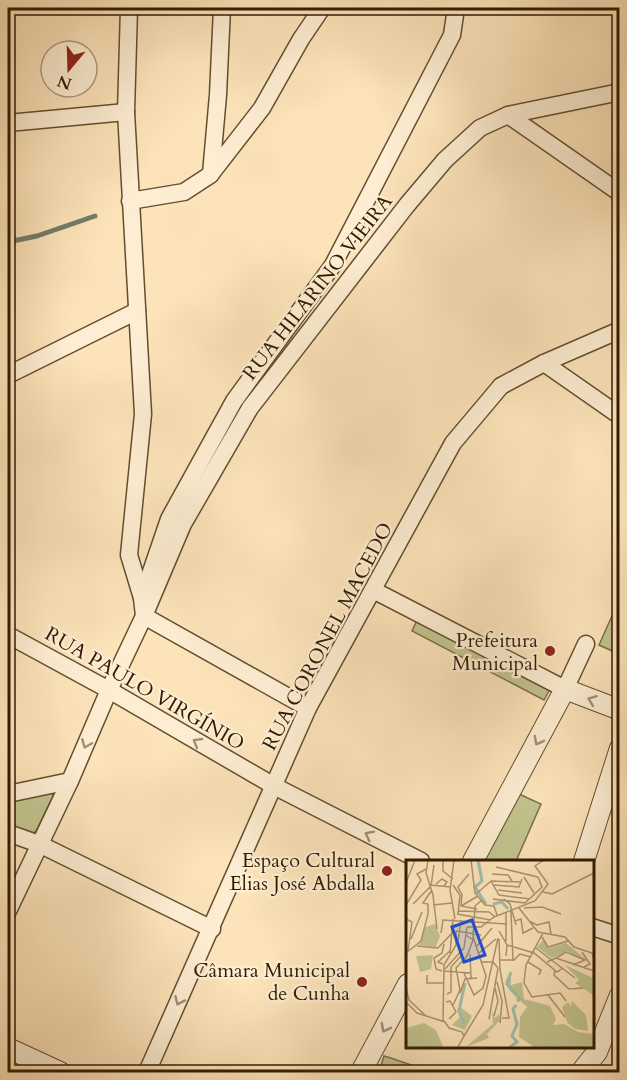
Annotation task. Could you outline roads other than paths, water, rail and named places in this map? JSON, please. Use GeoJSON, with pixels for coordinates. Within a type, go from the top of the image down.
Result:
{"type":"FeatureCollection","features":[{"type":"Feature","properties":{"kind":"street"},"geometry":{"type":"LineString","coordinates":[[129,8],[126,112],[143,414],[129,555],[142,598]]}},
{"type":"Feature","properties":{"kind":"street"},"geometry":{"type":"LineString","coordinates":[[210,175],[218,94],[222,8]]}},
{"type":"Feature","properties":{"kind":"street"},"geometry":{"type":"LineString","coordinates":[[130,201],[184,192],[210,175],[262,108],[301,39],[322,8]]}},
{"type":"Feature","properties":{"kind":"street","name":"RUA HILARINO VIEIRA"},"geometry":{"type":"LineString","coordinates":[[144,616],[142,598],[169,519],[234,401],[333,265],[452,35],[456,8]]}},
{"type":"Feature","properties":{"kind":"street","name":"RUA HILARINO VIEIRA"},"geometry":{"type":"LineString","coordinates":[[8,911],[70,781],[183,524],[250,408],[407,205],[445,160],[480,128],[508,115],[620,92]]}},
{"type":"Feature","properties":{"kind":"street"},"geometry":{"type":"LineString","coordinates":[[8,123],[126,112]]}},
{"type":"Feature","properties":{"kind":"street"},"geometry":{"type":"LineString","coordinates":[[508,115],[620,193]]}},
{"type":"Feature","properties":{"kind":"street"},"geometry":{"type":"LineString","coordinates":[[8,375],[137,311]]}},
{"type":"Feature","properties":{"kind":"street","name":"RUA CORONEL MACEDO"},"geometry":{"type":"LineString","coordinates":[[147,1072],[308,708],[453,443],[501,386],[544,363],[620,330]]}},
{"type":"Feature","properties":{"kind":"street"},"geometry":{"type":"LineString","coordinates":[[544,363],[620,416]]}},
{"type":"Feature","properties":{"kind":"street"},"geometry":{"type":"LineString","coordinates":[[373,590],[566,689],[620,710]]}},
{"type":"Feature","properties":{"kind":"street"},"geometry":{"type":"LineString","coordinates":[[144,616],[308,708]]}},
{"type":"Feature","properties":{"kind":"street","name":"RUA PAULO VIRGÍNIO"},"geometry":{"type":"LineString","coordinates":[[8,635],[109,690],[274,786],[419,860]]}},
{"type":"Feature","properties":{"kind":"street"},"geometry":{"type":"LineString","coordinates":[[474,860],[566,689],[586,644]]}},
{"type":"Feature","properties":{"kind":"street"},"geometry":{"type":"LineString","coordinates":[[584,860],[620,748]]}},
{"type":"Feature","properties":{"kind":"street"},"geometry":{"type":"LineString","coordinates":[[8,794],[70,781]]}},
{"type":"Feature","properties":{"kind":"street"},"geometry":{"type":"LineString","coordinates":[[8,833],[39,844],[212,929]]}},
{"type":"Feature","properties":{"kind":"street"},"geometry":{"type":"LineString","coordinates":[[361,1072],[406,988]]}},
{"type":"Feature","properties":{"kind":"street"},"geometry":{"type":"LineString","coordinates":[[581,1072],[597,1052],[620,995]]}},
{"type":"Feature","properties":{"kind":"street"},"geometry":{"type":"LineString","coordinates":[[8,1048],[60,1072]]}},
{"type":"Feature","properties":{"kind":"waterway"},"geometry":{"type":"LineString","coordinates":[[8,242],[37,236],[95,216]]}},
{"type":"Feature","properties":{"kind":"place","name":"Prefeitura Municipal"},"geometry":{"type":"Point","coordinates":[550,651]}},
{"type":"Feature","properties":{"kind":"place","name":"Espaço Cultural Elias José Abdalla"},"geometry":{"type":"Point","coordinates":[387,871]}},
{"type":"Feature","properties":{"kind":"place","name":"Câmara Municipal de Cunha"},"geometry":{"type":"Point","coordinates":[362,982]}}]}
